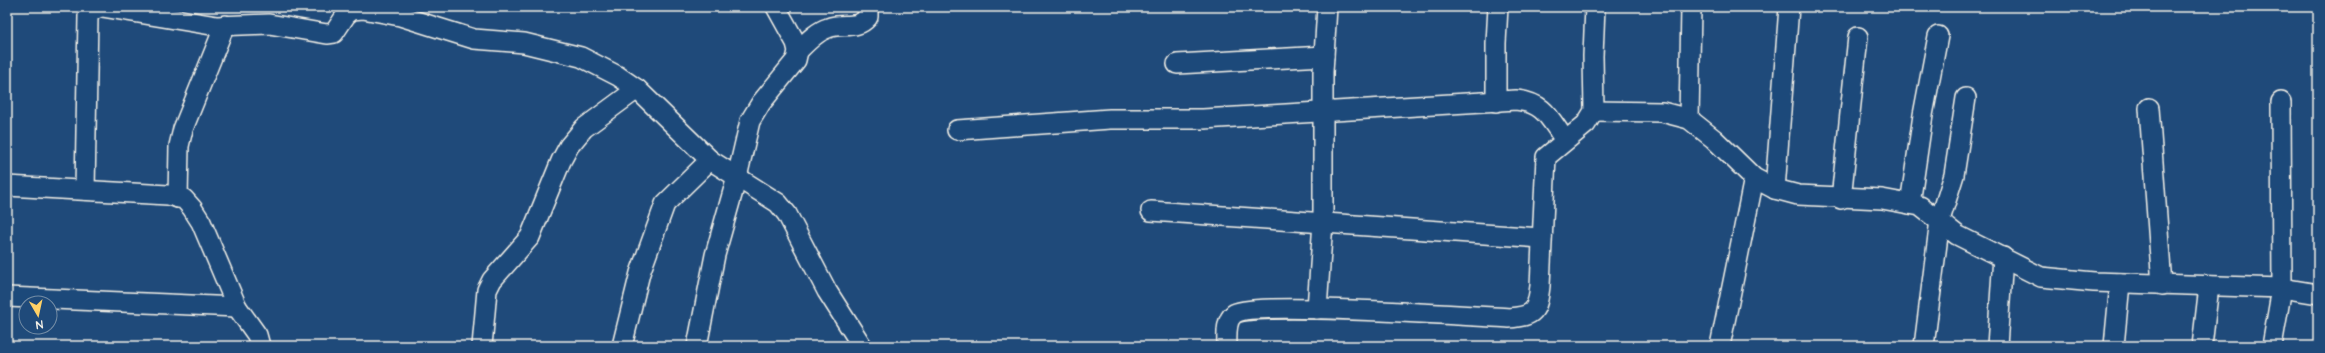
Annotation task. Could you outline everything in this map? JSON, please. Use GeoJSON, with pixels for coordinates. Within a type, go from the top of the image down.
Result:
{"type":"FeatureCollection","features":[{"type":"Feature","properties":{"kind":"street"},"geometry":{"type":"LineString","coordinates":[[776,7],[798,51]]}},
{"type":"Feature","properties":{"kind":"street"},"geometry":{"type":"LineString","coordinates":[[697,346],[715,255],[737,177],[750,120],[761,103],[796,60],[798,51],[826,28],[836,26],[854,27],[863,24],[868,17],[868,7]]}},
{"type":"Feature","properties":{"kind":"street"},"geometry":{"type":"LineString","coordinates":[[1317,309],[1323,222],[1324,56],[1327,7]]}},
{"type":"Feature","properties":{"kind":"street"},"geometry":{"type":"LineString","coordinates":[[1496,102],[1496,43],[1498,7]]}},
{"type":"Feature","properties":{"kind":"street"},"geometry":{"type":"LineString","coordinates":[[1227,346],[1227,330],[1230,320],[1234,314],[1245,310],[1317,309],[1509,318],[1523,317],[1532,313],[1538,305],[1546,157],[1586,124],[1594,112],[1593,56],[1595,7]]}},
{"type":"Feature","properties":{"kind":"street"},"geometry":{"type":"LineString","coordinates":[[1689,119],[1691,7]]}},
{"type":"Feature","properties":{"kind":"street"},"geometry":{"type":"LineString","coordinates":[[1775,189],[1789,7]]}},
{"type":"Feature","properties":{"kind":"street"},"geometry":{"type":"LineString","coordinates":[[85,190],[88,16],[97,8],[225,25],[269,24],[327,34],[334,33],[352,9],[364,9],[400,16],[474,39],[505,40],[546,47],[581,57],[618,76],[637,89],[710,160],[778,203],[787,214],[827,291],[862,346]]}},
{"type":"Feature","properties":{"kind":"street"},"geometry":{"type":"LineString","coordinates":[[178,198],[179,146],[183,129],[225,25]]}},
{"type":"Feature","properties":{"kind":"street"},"geometry":{"type":"LineString","coordinates":[[1910,204],[1923,115],[1938,36]]}},
{"type":"Feature","properties":{"kind":"street"},"geometry":{"type":"LineString","coordinates":[[1841,198],[1858,37]]}},
{"type":"Feature","properties":{"kind":"street"},"geometry":{"type":"LineString","coordinates":[[1177,64],[1324,56]]}},
{"type":"Feature","properties":{"kind":"street"},"geometry":{"type":"LineString","coordinates":[[482,346],[487,290],[492,280],[530,237],[561,160],[569,146],[584,128],[637,89]]}},
{"type":"Feature","properties":{"kind":"street"},"geometry":{"type":"LineString","coordinates":[[1924,346],[1940,220],[1954,175],[1966,98]]}},
{"type":"Feature","properties":{"kind":"street"},"geometry":{"type":"LineString","coordinates":[[957,130],[1110,119],[1203,119],[1496,102],[1531,102],[1541,107],[1565,140]]}},
{"type":"Feature","properties":{"kind":"street"},"geometry":{"type":"LineString","coordinates":[[2272,346],[2282,288],[2281,102]]}},
{"type":"Feature","properties":{"kind":"street"},"geometry":{"type":"LineString","coordinates":[[2149,108],[2162,285]]}},
{"type":"Feature","properties":{"kind":"street"},"geometry":{"type":"LineString","coordinates":[[1594,112],[1662,112],[1689,119],[1714,139],[1754,178],[1775,189],[1798,195],[1882,199],[1910,204],[1929,211],[1957,235],[2041,277],[2162,285],[2282,288],[2318,294]]}},
{"type":"Feature","properties":{"kind":"street"},"geometry":{"type":"LineString","coordinates":[[622,346],[640,273],[665,204],[710,160]]}},
{"type":"Feature","properties":{"kind":"street"},"geometry":{"type":"LineString","coordinates":[[1720,346],[1754,178]]}},
{"type":"Feature","properties":{"kind":"street"},"geometry":{"type":"LineString","coordinates":[[7,186],[168,195],[184,199],[201,222],[237,307],[257,335],[260,346]]}},
{"type":"Feature","properties":{"kind":"street"},"geometry":{"type":"LineString","coordinates":[[1151,211],[1542,238]]}},
{"type":"Feature","properties":{"kind":"street"},"geometry":{"type":"LineString","coordinates":[[1997,346],[2003,257]]}},
{"type":"Feature","properties":{"kind":"street"},"geometry":{"type":"LineString","coordinates":[[2114,346],[2120,283]]}},
{"type":"Feature","properties":{"kind":"street"},"geometry":{"type":"LineString","coordinates":[[2202,346],[2209,286]]}},
{"type":"Feature","properties":{"kind":"street"},"geometry":{"type":"LineString","coordinates":[[7,298],[237,307]]}}]}
